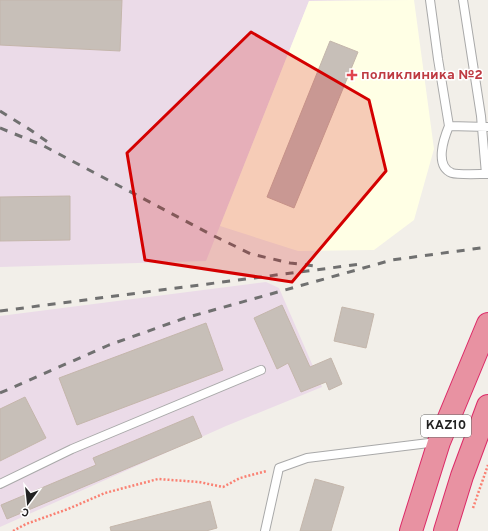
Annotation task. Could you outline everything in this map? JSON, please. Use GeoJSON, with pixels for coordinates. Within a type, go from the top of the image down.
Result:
{"type":"FeatureCollection","features":[{"type":"Feature","properties":{"kind":"highway","name":"KAZ10"},"geometry":{"type":"LineString","coordinates":[[411,531],[439,442],[488,324]]}},
{"type":"Feature","properties":{"kind":"highway","name":"KAZ10"},"geometry":{"type":"LineString","coordinates":[[446,531],[462,476],[488,406]]}},
{"type":"Feature","properties":{"kind":"lane"},"geometry":{"type":"LineString","coordinates":[[430,0],[449,126],[445,135],[441,158],[446,169],[452,173],[487,174],[485,127],[463,0]]}},
{"type":"Feature","properties":{"kind":"lane"},"geometry":{"type":"LineString","coordinates":[[449,126],[485,127]]}},
{"type":"Feature","properties":{"kind":"lane"},"geometry":{"type":"LineString","coordinates":[[0,484],[72,449],[261,370]]}},
{"type":"Feature","properties":{"kind":"lane"},"geometry":{"type":"LineString","coordinates":[[264,531],[279,468],[307,458],[439,442]]}},
{"type":"Feature","properties":{"kind":"path"},"geometry":{"type":"LineString","coordinates":[[473,509],[488,465]]}},
{"type":"Feature","properties":{"kind":"path"},"geometry":{"type":"LineString","coordinates":[[13,531],[26,524],[68,509],[105,493],[158,479],[199,482],[223,487],[240,478],[279,468]]}},
{"type":"Feature","properties":{"kind":"highlighted area"},"geometry":{"type":"Polygon","coordinates":[[[251,32],[369,100],[386,171],[292,282],[145,260],[127,153],[251,32]]]}},
{"type":"Feature","properties":{"kind":"shaded area"},"geometry":{"type":"Polygon","coordinates":[[[0,0],[364,0],[309,1],[206,261],[0,267],[0,0]]]}},
{"type":"Feature","properties":{"kind":"shaded area","name":"поликлиника №2"},"geometry":{"type":"Polygon","coordinates":[[[414,0],[434,149],[414,220],[374,250],[298,251],[220,226],[309,1],[414,0]]]}},
{"type":"Feature","properties":{"kind":"shaded area"},"geometry":{"type":"Polygon","coordinates":[[[266,282],[279,288],[322,387],[226,426],[0,527],[0,316],[266,282]]]}},
{"type":"Feature","properties":{"kind":"building"},"geometry":{"type":"Polygon","coordinates":[[[0,0],[122,0],[120,51],[0,45],[0,0]]]}},
{"type":"Feature","properties":{"kind":"building"},"geometry":{"type":"Polygon","coordinates":[[[330,41],[358,52],[294,208],[267,197],[330,41]]]}},
{"type":"Feature","properties":{"kind":"building"},"geometry":{"type":"Polygon","coordinates":[[[70,196],[70,240],[0,241],[0,197],[70,196]]]}},
{"type":"Feature","properties":{"kind":"building"},"geometry":{"type":"Polygon","coordinates":[[[282,305],[310,367],[331,358],[342,384],[329,390],[326,382],[301,392],[288,363],[277,369],[254,318],[282,305]]]}},
{"type":"Feature","properties":{"kind":"building"},"geometry":{"type":"Polygon","coordinates":[[[342,307],[374,314],[366,348],[334,341],[342,307]]]}},
{"type":"Feature","properties":{"kind":"building"},"geometry":{"type":"Polygon","coordinates":[[[206,323],[223,370],[77,425],[59,378],[206,323]]]}},
{"type":"Feature","properties":{"kind":"building"},"geometry":{"type":"Polygon","coordinates":[[[25,397],[46,438],[0,461],[0,409],[25,397]]]}},
{"type":"Feature","properties":{"kind":"building"},"geometry":{"type":"Polygon","coordinates":[[[193,416],[202,437],[7,519],[1,505],[96,465],[93,458],[193,416]]]}},
{"type":"Feature","properties":{"kind":"building"},"geometry":{"type":"Polygon","coordinates":[[[315,479],[344,487],[331,531],[300,531],[315,479]]]}},
{"type":"Feature","properties":{"kind":"building"},"geometry":{"type":"Polygon","coordinates":[[[210,501],[217,528],[206,531],[111,531],[110,527],[210,501]]]}},
{"type":"Feature","properties":{"kind":"railway"},"geometry":{"type":"LineString","coordinates":[[0,111],[52,145]]}},
{"type":"Feature","properties":{"kind":"railway"},"geometry":{"type":"LineString","coordinates":[[0,128],[42,145],[210,234],[251,254],[290,263],[315,266]]}},
{"type":"Feature","properties":{"kind":"railway"},"geometry":{"type":"LineString","coordinates":[[0,393],[109,345],[185,318],[392,260],[488,247]]}},
{"type":"Feature","properties":{"kind":"railway"},"geometry":{"type":"LineString","coordinates":[[0,311],[361,264]]}},
{"type":"Feature","properties":{"kind":"place","name":"поликлиника №2"},"geometry":{"type":"Point","coordinates":[352,75]}}]}
